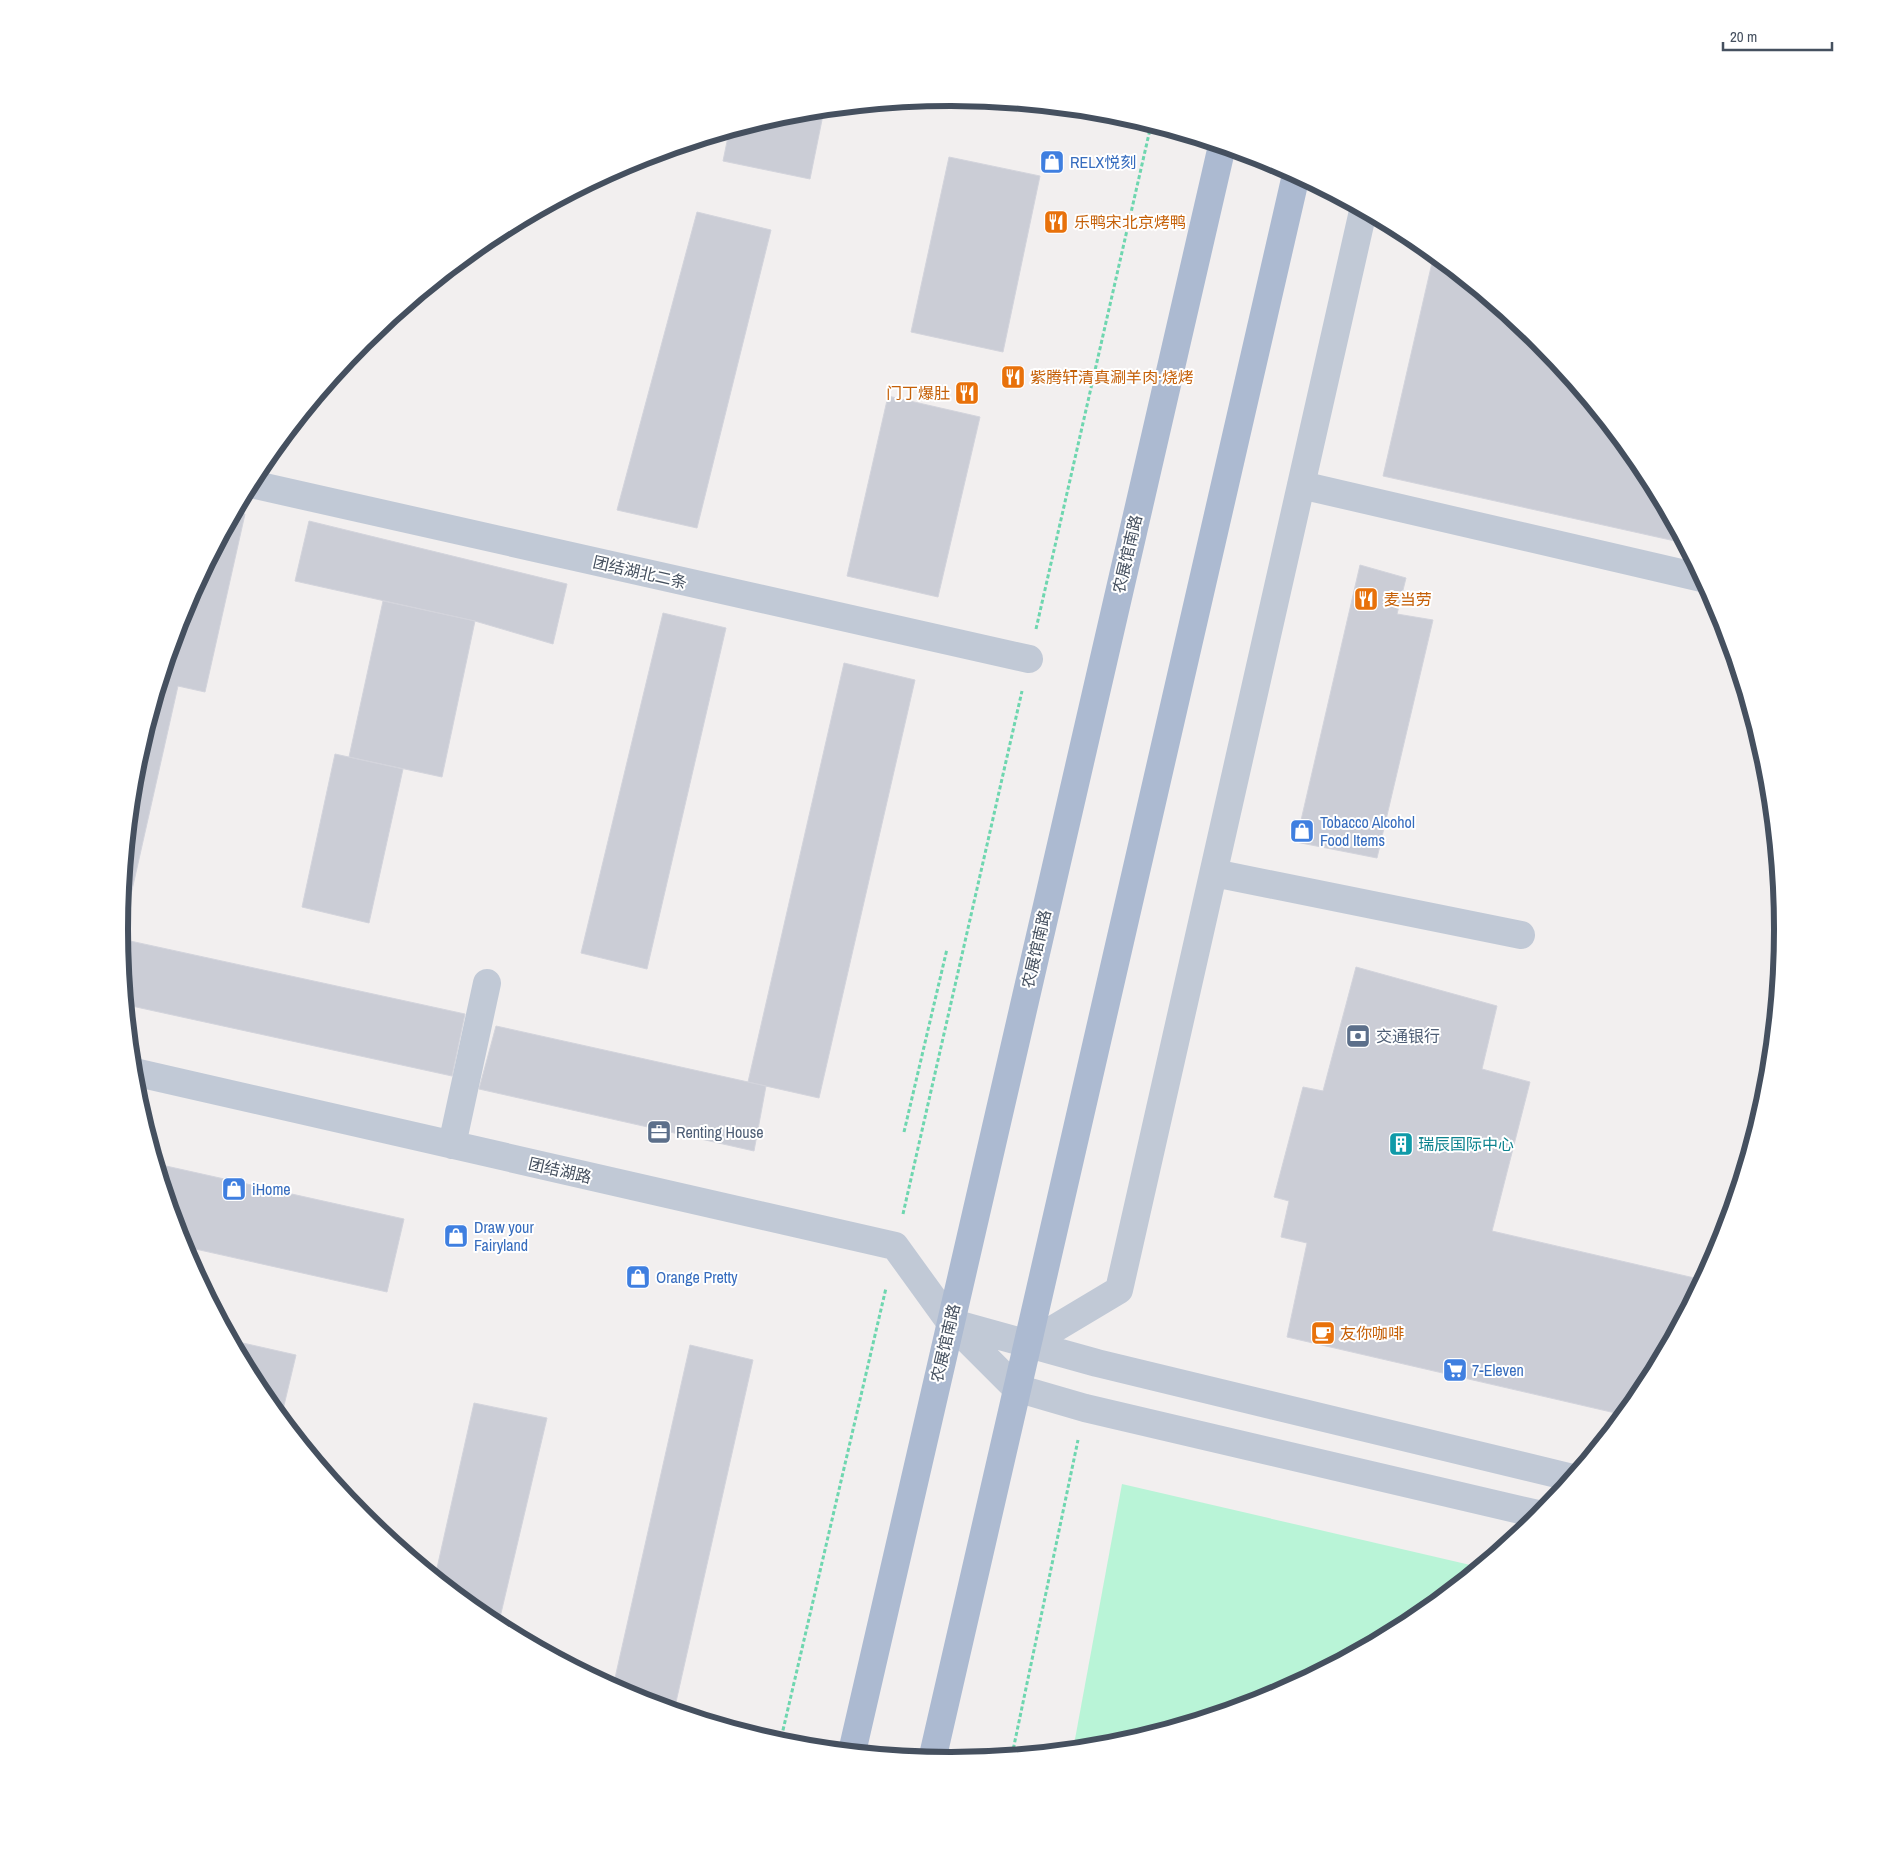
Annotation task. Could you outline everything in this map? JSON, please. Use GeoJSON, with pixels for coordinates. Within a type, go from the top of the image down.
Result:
{"type":"FeatureCollection","features":[{"type":"Feature","properties":{"kind":"main road","name":"农展馆南路"},"geometry":{"type":"LineString","coordinates":[[853,1747],[1221,152]]}},
{"type":"Feature","properties":{"kind":"main road"},"geometry":{"type":"LineString","coordinates":[[934,1752],[1295,181]]}},
{"type":"Feature","properties":{"kind":"street"},"geometry":{"type":"LineString","coordinates":[[1026,1345],[1118,1290],[1362,216]]}},
{"type":"Feature","properties":{"kind":"street"},"geometry":{"type":"LineString","coordinates":[[1301,485],[1695,576]]}},
{"type":"Feature","properties":{"kind":"street","name":"团结湖北二条"},"geometry":{"type":"LineString","coordinates":[[259,486],[1029,659]]}},
{"type":"Feature","properties":{"kind":"street"},"geometry":{"type":"LineString","coordinates":[[1214,873],[1521,935]]}},
{"type":"Feature","properties":{"kind":"street"},"geometry":{"type":"LineString","coordinates":[[452,1145],[487,983]]}},
{"type":"Feature","properties":{"kind":"street","name":"团结湖路"},"geometry":{"type":"LineString","coordinates":[[141,1074],[895,1246]]}},
{"type":"Feature","properties":{"kind":"street"},"geometry":{"type":"LineString","coordinates":[[895,1246],[950,1322],[1016,1388],[1085,1408],[1533,1513]]}},
{"type":"Feature","properties":{"kind":"street"},"geometry":{"type":"LineString","coordinates":[[950,1322],[1026,1345],[1566,1477]]}},
{"type":"Feature","properties":{"kind":"path"},"geometry":{"type":"LineString","coordinates":[[782,1735],[1150,131]]}},
{"type":"Feature","properties":{"kind":"path"},"geometry":{"type":"LineString","coordinates":[[904,1132],[947,949]]}},
{"type":"Feature","properties":{"kind":"green space"},"geometry":{"type":"Polygon","coordinates":[[[1122,1484],[1473,1566],[1453,1583],[1409,1614],[1363,1642],[1316,1668],[1267,1690],[1165,1725],[1074,1743],[1122,1484]]]}},
{"type":"Feature","properties":{"kind":"building"},"geometry":{"type":"Polygon","coordinates":[[[823,117],[810,179],[723,161],[728,137],[823,117]]]}},
{"type":"Feature","properties":{"kind":"building"},"geometry":{"type":"Polygon","coordinates":[[[949,157],[1040,176],[1003,352],[911,332],[949,157]]]}},
{"type":"Feature","properties":{"kind":"building"},"geometry":{"type":"Polygon","coordinates":[[[697,212],[771,230],[697,528],[617,510],[697,212]]]}},
{"type":"Feature","properties":{"kind":"building"},"geometry":{"type":"Polygon","coordinates":[[[1432,261],[1453,276],[1534,347],[1570,387],[1605,428],[1636,472],[1677,541],[1383,476],[1432,261]]]}},
{"type":"Feature","properties":{"kind":"building"},"geometry":{"type":"Polygon","coordinates":[[[888,396],[980,417],[938,597],[847,576],[888,396]]]}},
{"type":"Feature","properties":{"kind":"building"},"geometry":{"type":"Polygon","coordinates":[[[242,513],[245,514],[205,692],[178,686],[129,904],[135,822],[156,716],[191,614],[213,565],[242,513]]]}},
{"type":"Feature","properties":{"kind":"building"},"geometry":{"type":"Polygon","coordinates":[[[309,521],[567,584],[553,644],[475,621],[295,581],[309,521]]]}},
{"type":"Feature","properties":{"kind":"building"},"geometry":{"type":"Polygon","coordinates":[[[1360,565],[1406,578],[1397,614],[1433,620],[1377,858],[1296,842],[1360,565]]]}},
{"type":"Feature","properties":{"kind":"building"},"geometry":{"type":"Polygon","coordinates":[[[383,601],[475,621],[442,777],[349,757],[383,601]]]}},
{"type":"Feature","properties":{"kind":"building"},"geometry":{"type":"Polygon","coordinates":[[[663,613],[726,628],[647,969],[581,953],[663,613]]]}},
{"type":"Feature","properties":{"kind":"building"},"geometry":{"type":"Polygon","coordinates":[[[844,663],[915,680],[819,1098],[748,1082],[844,663]]]}},
{"type":"Feature","properties":{"kind":"building"},"geometry":{"type":"Polygon","coordinates":[[[335,754],[403,769],[369,923],[302,907],[335,754]]]}},
{"type":"Feature","properties":{"kind":"building"},"geometry":{"type":"Polygon","coordinates":[[[128,941],[465,1014],[452,1076],[132,1006],[128,941]]]}},
{"type":"Feature","properties":{"kind":"building","name":"瑞辰国际中心"},"geometry":{"type":"Polygon","coordinates":[[[1356,967],[1497,1006],[1482,1069],[1530,1082],[1492,1231],[1697,1279],[1664,1341],[1617,1413],[1287,1337],[1307,1243],[1281,1237],[1289,1201],[1274,1197],[1303,1087],[1323,1091],[1356,967]]]}},
{"type":"Feature","properties":{"kind":"building"},"geometry":{"type":"Polygon","coordinates":[[[496,1026],[766,1086],[754,1151],[479,1089],[496,1026]]]}},
{"type":"Feature","properties":{"kind":"building"},"geometry":{"type":"Polygon","coordinates":[[[163,1165],[404,1219],[387,1292],[193,1248],[163,1165]]]}},
{"type":"Feature","properties":{"kind":"building"},"geometry":{"type":"Polygon","coordinates":[[[240,1342],[296,1355],[283,1410],[240,1342]]]}},
{"type":"Feature","properties":{"kind":"building"},"geometry":{"type":"Polygon","coordinates":[[[690,1345],[753,1360],[675,1705],[614,1680],[690,1345]]]}},
{"type":"Feature","properties":{"kind":"building"},"geometry":{"type":"Polygon","coordinates":[[[474,1403],[547,1418],[500,1618],[436,1571],[474,1403]]]}},
{"type":"Feature","properties":{"kind":"place","name":"RELX悦刻"},"geometry":{"type":"Point","coordinates":[1052,162]}},
{"type":"Feature","properties":{"kind":"place","name":"乐鸭宋北京烤鸭"},"geometry":{"type":"Point","coordinates":[1056,222]}},
{"type":"Feature","properties":{"kind":"place","name":"紫腾轩清真涮羊肉·烧烤"},"geometry":{"type":"Point","coordinates":[1013,377]}},
{"type":"Feature","properties":{"kind":"place","name":"门丁爆肚"},"geometry":{"type":"Point","coordinates":[967,393]}},
{"type":"Feature","properties":{"kind":"place","name":"麦当劳"},"geometry":{"type":"Point","coordinates":[1366,599]}},
{"type":"Feature","properties":{"kind":"place","name":"Tobacco Alcohol Food Items"},"geometry":{"type":"Point","coordinates":[1302,831]}},
{"type":"Feature","properties":{"kind":"place","name":"交通银行"},"geometry":{"type":"Point","coordinates":[1358,1036]}},
{"type":"Feature","properties":{"kind":"place","name":"Renting House"},"geometry":{"type":"Point","coordinates":[659,1132]}},
{"type":"Feature","properties":{"kind":"place","name":"瑞辰国际中心"},"geometry":{"type":"Point","coordinates":[1401,1144]}},
{"type":"Feature","properties":{"kind":"place","name":"iHome"},"geometry":{"type":"Point","coordinates":[234,1189]}},
{"type":"Feature","properties":{"kind":"place","name":"Draw your Fairyland"},"geometry":{"type":"Point","coordinates":[456,1236]}},
{"type":"Feature","properties":{"kind":"place","name":"Orange Pretty"},"geometry":{"type":"Point","coordinates":[638,1277]}},
{"type":"Feature","properties":{"kind":"place","name":"友你咖啡"},"geometry":{"type":"Point","coordinates":[1323,1333]}},
{"type":"Feature","properties":{"kind":"place","name":"7-Eleven"},"geometry":{"type":"Point","coordinates":[1455,1370]}}]}
